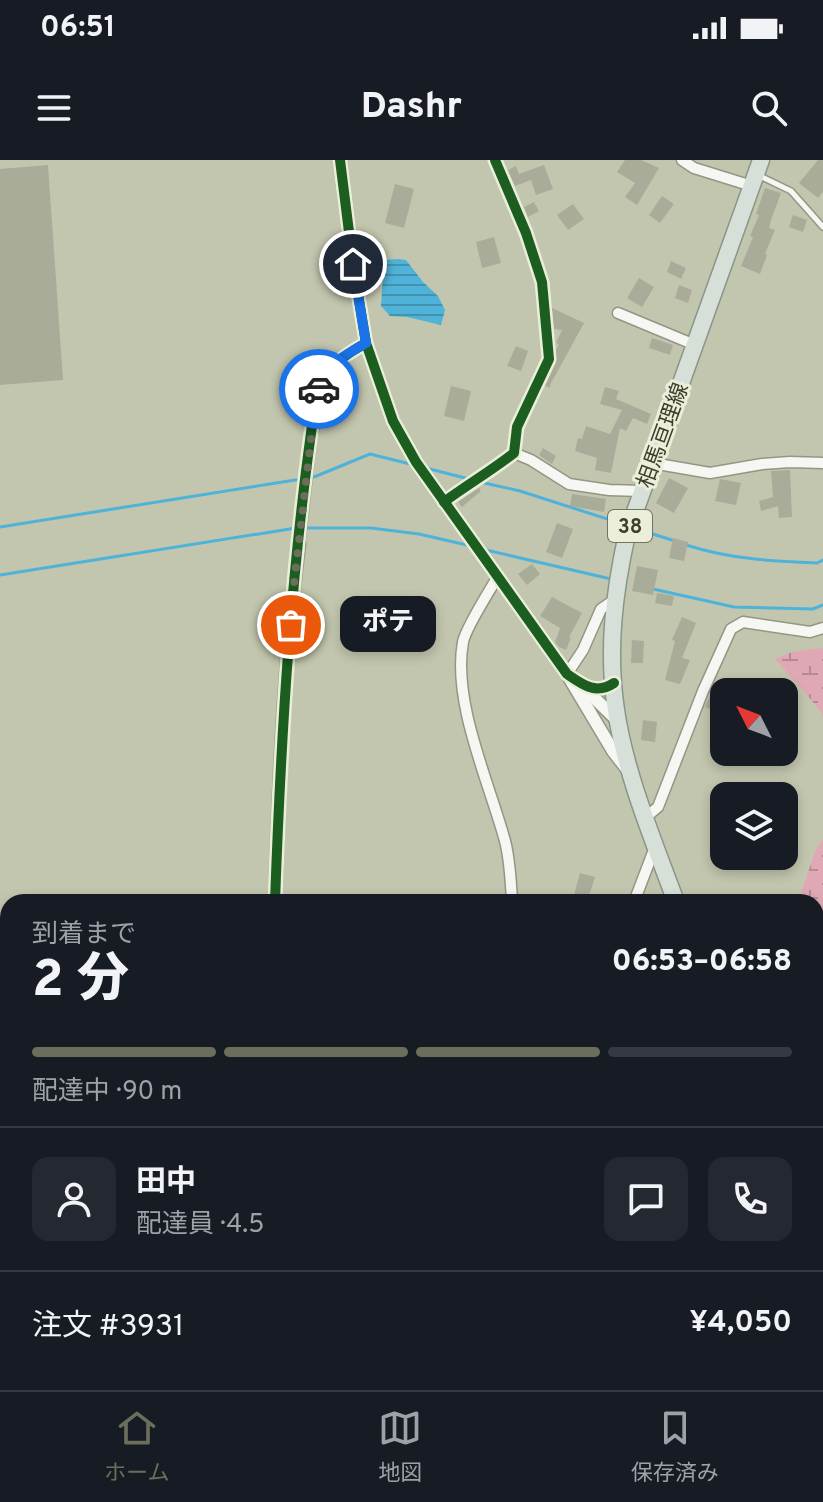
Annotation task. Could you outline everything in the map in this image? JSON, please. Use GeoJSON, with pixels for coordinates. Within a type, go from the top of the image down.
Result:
{"type":"FeatureCollection","features":[{"type":"Feature","properties":{"kind":"main road","name":"相馬亘理線"},"geometry":{"type":"LineString","coordinates":[[673,894],[626,759],[618,721],[614,683],[614,600],[627,534],[756,173]]}},
{"type":"Feature","properties":{"kind":"street"},"geometry":{"type":"LineString","coordinates":[[340,160],[366,343],[393,421],[416,462],[567,674],[613,751],[631,774]]}},
{"type":"Feature","properties":{"kind":"street"},"geometry":{"type":"LineString","coordinates":[[444,502],[514,453],[517,427],[549,359],[542,282],[526,233],[495,160]]}},
{"type":"Feature","properties":{"kind":"street"},"geometry":{"type":"LineString","coordinates":[[682,160],[694,168],[756,173]]}},
{"type":"Feature","properties":{"kind":"street"},"geometry":{"type":"LineString","coordinates":[[618,313],[695,345]]}},
{"type":"Feature","properties":{"kind":"street"},"geometry":{"type":"LineString","coordinates":[[275,894],[294,584],[316,398],[321,381],[330,367],[366,343]]}},
{"type":"Feature","properties":{"kind":"street"},"geometry":{"type":"LineString","coordinates":[[514,453],[569,484],[642,491]]}},
{"type":"Feature","properties":{"kind":"street"},"geometry":{"type":"LineString","coordinates":[[652,463],[710,473],[790,462],[823,463]]}},
{"type":"Feature","properties":{"kind":"street"},"geometry":{"type":"LineString","coordinates":[[498,576],[464,639],[460,675],[475,742],[505,843],[512,894]]}},
{"type":"Feature","properties":{"kind":"street"},"geometry":{"type":"LineString","coordinates":[[567,674],[583,650],[601,609],[614,600]]}},
{"type":"Feature","properties":{"kind":"street"},"geometry":{"type":"LineString","coordinates":[[646,817],[658,807],[731,629],[743,622],[810,632],[823,628]]}},
{"type":"Feature","properties":{"kind":"street"},"geometry":{"type":"LineString","coordinates":[[567,674],[618,721]]}},
{"type":"Feature","properties":{"kind":"street"},"geometry":{"type":"LineString","coordinates":[[582,686],[606,688],[614,683]]}},
{"type":"Feature","properties":{"kind":"street"},"geometry":{"type":"LineString","coordinates":[[637,894],[656,845]]}},
{"type":"Feature","properties":{"kind":"lane"},"geometry":{"type":"LineString","coordinates":[[756,173],[791,191],[823,227]]}},
{"type":"Feature","properties":{"kind":"green space"},"geometry":{"type":"Polygon","coordinates":[[[823,649],[823,716],[798,685],[798,678],[792,678],[775,659],[792,652],[823,649]]]}},
{"type":"Feature","properties":{"kind":"green space"},"geometry":{"type":"Polygon","coordinates":[[[823,839],[823,894],[801,894],[816,849],[823,839]]]}},
{"type":"Feature","properties":{"kind":"water"},"geometry":{"type":"Polygon","coordinates":[[[384,260],[406,260],[438,296],[445,310],[441,325],[390,316],[381,306],[384,260]]]}},
{"type":"Feature","properties":{"kind":"building"},"geometry":{"type":"Polygon","coordinates":[[[625,160],[641,160],[659,168],[637,205],[625,197],[635,183],[617,172],[625,160]]]}},
{"type":"Feature","properties":{"kind":"building"},"geometry":{"type":"Polygon","coordinates":[[[818,160],[823,160],[823,192],[818,198],[799,183],[818,160]]]}},
{"type":"Feature","properties":{"kind":"building"},"geometry":{"type":"Polygon","coordinates":[[[48,165],[63,380],[0,385],[0,169],[48,165]]]}},
{"type":"Feature","properties":{"kind":"building"},"geometry":{"type":"Polygon","coordinates":[[[544,165],[553,189],[536,195],[531,180],[515,186],[508,170],[516,166],[519,174],[544,165]]]}},
{"type":"Feature","properties":{"kind":"building"},"geometry":{"type":"Polygon","coordinates":[[[395,184],[414,189],[404,228],[385,223],[395,184]]]}},
{"type":"Feature","properties":{"kind":"building"},"geometry":{"type":"Polygon","coordinates":[[[765,188],[781,193],[769,228],[775,230],[760,274],[741,266],[753,237],[750,236],[765,188]]]}},
{"type":"Feature","properties":{"kind":"building"},"geometry":{"type":"Polygon","coordinates":[[[662,196],[674,204],[660,223],[649,215],[662,196]]]}},
{"type":"Feature","properties":{"kind":"building"},"geometry":{"type":"Polygon","coordinates":[[[534,202],[539,211],[528,217],[524,207],[534,202]]]}},
{"type":"Feature","properties":{"kind":"building"},"geometry":{"type":"Polygon","coordinates":[[[573,204],[584,219],[568,230],[557,215],[573,204]]]}},
{"type":"Feature","properties":{"kind":"building"},"geometry":{"type":"Polygon","coordinates":[[[793,215],[807,220],[803,232],[789,227],[793,215]]]}},
{"type":"Feature","properties":{"kind":"building"},"geometry":{"type":"Polygon","coordinates":[[[494,237],[501,263],[482,268],[476,242],[494,237]]]}},
{"type":"Feature","properties":{"kind":"building"},"geometry":{"type":"Polygon","coordinates":[[[671,261],[686,268],[681,279],[667,272],[671,261]]]}},
{"type":"Feature","properties":{"kind":"building"},"geometry":{"type":"Polygon","coordinates":[[[639,278],[654,287],[642,307],[627,298],[639,278]]]}},
{"type":"Feature","properties":{"kind":"building"},"geometry":{"type":"Polygon","coordinates":[[[679,285],[692,290],[688,303],[675,298],[679,285]]]}},
{"type":"Feature","properties":{"kind":"building"},"geometry":{"type":"Polygon","coordinates":[[[552,308],[584,323],[550,388],[545,386],[556,362],[559,344],[556,343],[562,330],[554,329],[552,308]]]}},
{"type":"Feature","properties":{"kind":"building"},"geometry":{"type":"Polygon","coordinates":[[[652,338],[673,345],[670,355],[649,348],[652,338]]]}},
{"type":"Feature","properties":{"kind":"building"},"geometry":{"type":"Polygon","coordinates":[[[516,346],[528,351],[521,371],[507,366],[516,346]]]}},
{"type":"Feature","properties":{"kind":"building"},"geometry":{"type":"Polygon","coordinates":[[[451,386],[471,391],[464,421],[444,416],[451,386]]]}},
{"type":"Feature","properties":{"kind":"building"},"geometry":{"type":"Polygon","coordinates":[[[605,387],[619,391],[616,399],[651,414],[647,424],[633,418],[626,431],[620,428],[611,473],[595,470],[597,458],[575,451],[578,438],[582,439],[586,426],[610,434],[622,410],[600,404],[605,387]]]}},
{"type":"Feature","properties":{"kind":"building"},"geometry":{"type":"Polygon","coordinates":[[[543,448],[556,456],[552,464],[539,455],[543,448]]]}},
{"type":"Feature","properties":{"kind":"building"},"geometry":{"type":"Polygon","coordinates":[[[790,470],[792,517],[779,518],[778,506],[761,511],[759,501],[773,497],[771,471],[790,470]]]}},
{"type":"Feature","properties":{"kind":"building"},"geometry":{"type":"Polygon","coordinates":[[[669,478],[688,488],[674,513],[656,503],[669,478]]]}},
{"type":"Feature","properties":{"kind":"building"},"geometry":{"type":"Polygon","coordinates":[[[720,479],[741,483],[736,505],[715,501],[720,479]]]}},
{"type":"Feature","properties":{"kind":"building"},"geometry":{"type":"Polygon","coordinates":[[[479,488],[481,491],[462,507],[458,502],[479,488]]]}},
{"type":"Feature","properties":{"kind":"building"},"geometry":{"type":"Polygon","coordinates":[[[572,494],[606,499],[604,512],[570,506],[572,494]]]}},
{"type":"Feature","properties":{"kind":"building"},"geometry":{"type":"Polygon","coordinates":[[[557,523],[573,529],[562,558],[546,552],[557,523]]]}},
{"type":"Feature","properties":{"kind":"building"},"geometry":{"type":"Polygon","coordinates":[[[673,538],[688,542],[684,561],[669,558],[673,538]]]}},
{"type":"Feature","properties":{"kind":"building"},"geometry":{"type":"Polygon","coordinates":[[[532,564],[540,574],[527,585],[518,574],[532,564]]]}},
{"type":"Feature","properties":{"kind":"building"},"geometry":{"type":"Polygon","coordinates":[[[637,566],[658,570],[653,595],[632,591],[637,566]]]}},
{"type":"Feature","properties":{"kind":"building"},"geometry":{"type":"Polygon","coordinates":[[[657,593],[674,596],[672,606],[655,603],[657,593]]]}},
{"type":"Feature","properties":{"kind":"building"},"geometry":{"type":"Polygon","coordinates":[[[552,597],[582,613],[569,637],[566,650],[555,642],[560,628],[540,616],[552,597]]]}},
{"type":"Feature","properties":{"kind":"building"},"geometry":{"type":"Polygon","coordinates":[[[682,617],[696,623],[682,658],[690,660],[680,684],[665,680],[675,641],[672,640],[682,617]]]}},
{"type":"Feature","properties":{"kind":"building"},"geometry":{"type":"Polygon","coordinates":[[[632,640],[644,641],[643,663],[631,663],[632,640]]]}},
{"type":"Feature","properties":{"kind":"building"},"geometry":{"type":"Polygon","coordinates":[[[643,720],[657,722],[655,742],[641,740],[643,720]]]}},
{"type":"Feature","properties":{"kind":"building"},"geometry":{"type":"Polygon","coordinates":[[[580,873],[595,877],[590,894],[574,894],[580,873]]]}},
{"type":"Feature","properties":{"kind":"waterway"},"geometry":{"type":"LineString","coordinates":[[0,527],[314,477],[370,454],[414,465]]}},
{"type":"Feature","properties":{"kind":"waterway"},"geometry":{"type":"LineString","coordinates":[[426,468],[473,480]]}},
{"type":"Feature","properties":{"kind":"waterway"},"geometry":{"type":"LineString","coordinates":[[480,482],[520,491],[626,525]]}},
{"type":"Feature","properties":{"kind":"waterway"},"geometry":{"type":"LineString","coordinates":[[0,575],[296,528]]}},
{"type":"Feature","properties":{"kind":"waterway"},"geometry":{"type":"LineString","coordinates":[[304,528],[371,528],[419,534],[471,546]]}},
{"type":"Feature","properties":{"kind":"waterway"},"geometry":{"type":"LineString","coordinates":[[637,529],[675,541]]}},
{"type":"Feature","properties":{"kind":"waterway"},"geometry":{"type":"LineString","coordinates":[[686,545],[751,558],[817,563],[823,560]]}},
{"type":"Feature","properties":{"kind":"waterway"},"geometry":{"type":"LineString","coordinates":[[486,550],[611,579]]}},
{"type":"Feature","properties":{"kind":"waterway"},"geometry":{"type":"LineString","coordinates":[[653,589],[734,607],[813,609],[823,605]]}},
{"type":"Feature","properties":{"kind":"cycle path"},"geometry":{"type":"LineString","coordinates":[[275,894],[288,650],[316,398],[334,365],[366,343],[340,160]]}},
{"type":"Feature","properties":{"kind":"cycle path"},"geometry":{"type":"LineString","coordinates":[[444,502],[514,453],[517,427],[549,359],[542,282],[526,233],[495,160]]}},
{"type":"Feature","properties":{"kind":"cycle path"},"geometry":{"type":"LineString","coordinates":[[366,343],[393,421],[416,462],[567,674],[595,688],[614,683]]}},
{"type":"Feature","properties":{"kind":"way so far"},"geometry":{"type":"LineString","coordinates":[[291,625],[319,389]]}},
{"type":"Feature","properties":{"kind":"place","name":"ポテ"},"geometry":{"type":"Point","coordinates":[291,625]}},
{"type":"Feature","properties":{"kind":"route"},"geometry":{"type":"LineString","coordinates":[[319,389],[330,367],[366,343],[353,264]]}}]}
